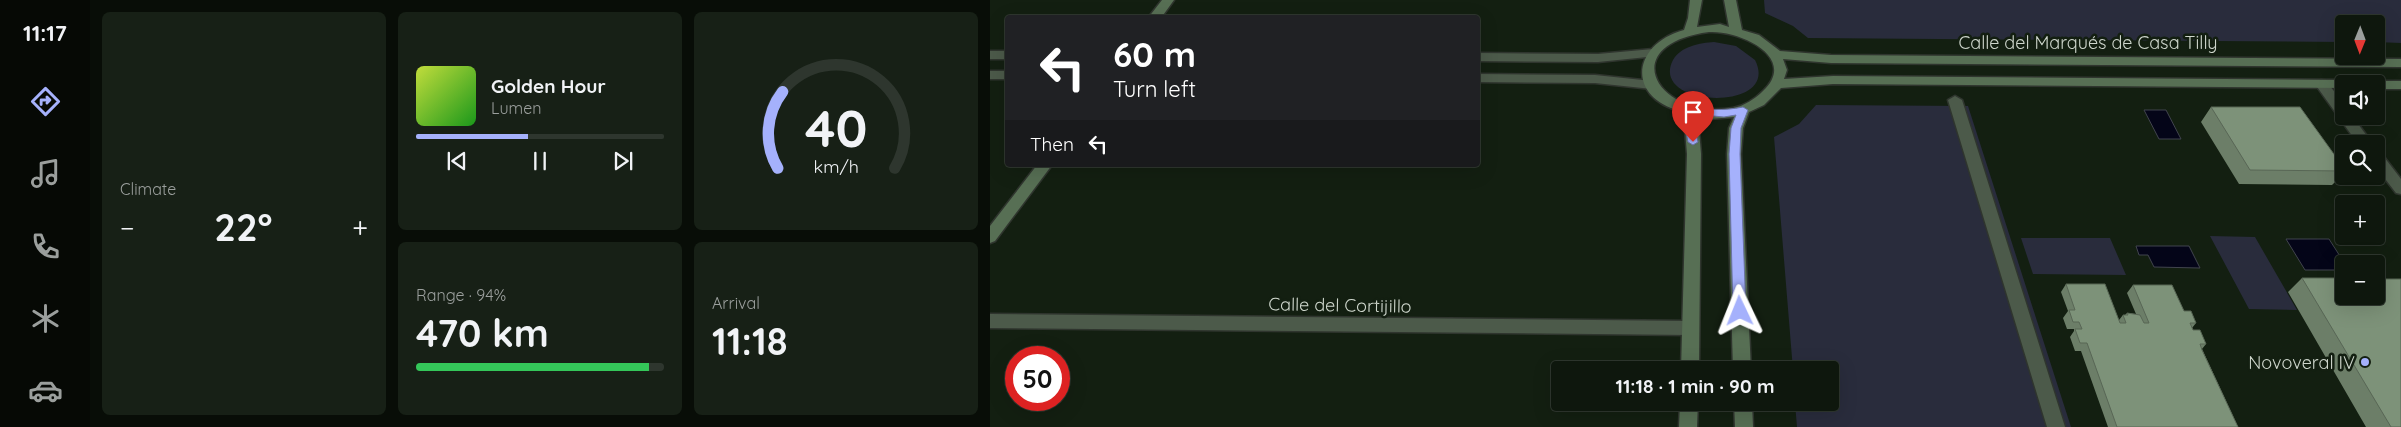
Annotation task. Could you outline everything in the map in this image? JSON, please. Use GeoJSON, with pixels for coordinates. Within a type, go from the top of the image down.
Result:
{"type":"FeatureCollection","features":[{"type":"Feature","properties":{"kind":"main road"},"geometry":{"type":"LineString","coordinates":[[1156,15],[1168,0]]}},
{"type":"Feature","properties":{"kind":"main road"},"geometry":{"type":"LineString","coordinates":[[1689,31],[1694,18],[1696,0]]}},
{"type":"Feature","properties":{"kind":"main road"},"geometry":{"type":"LineString","coordinates":[[1730,0],[1736,31]]}},
{"type":"Feature","properties":{"kind":"main road"},"geometry":{"type":"LineString","coordinates":[[1720,28],[1736,31],[1760,40],[1776,55],[1780,64],[1778,84],[1765,100],[1743,110],[1724,114],[1705,114],[1686,110],[1671,104],[1652,85],[1648,69],[1653,53],[1668,40],[1689,31],[1720,28]]}},
{"type":"Feature","properties":{"kind":"main road","name":"Calle del Marqués de Casa Tilly"},"geometry":{"type":"LineString","coordinates":[[1776,55],[1831,59],[2401,63]]}},
{"type":"Feature","properties":{"kind":"main road"},"geometry":{"type":"LineString","coordinates":[[1778,84],[1833,80],[2335,84]]}},
{"type":"Feature","properties":{"kind":"main road"},"geometry":{"type":"LineString","coordinates":[[2385,85],[2401,85]]}},
{"type":"Feature","properties":{"kind":"main road"},"geometry":{"type":"LineString","coordinates":[[1686,110],[1692,130],[1694,154],[1690,361]]}},
{"type":"Feature","properties":{"kind":"main road"},"geometry":{"type":"LineString","coordinates":[[1742,361],[1734,154],[1736,128],[1743,110]]}},
{"type":"Feature","properties":{"kind":"main road"},"geometry":{"type":"LineString","coordinates":[[990,237],[1042,167]]}},
{"type":"Feature","properties":{"kind":"main road"},"geometry":{"type":"LineString","coordinates":[[1688,427],[1689,411]]}},
{"type":"Feature","properties":{"kind":"main road"},"geometry":{"type":"LineString","coordinates":[[1743,411],[1744,427]]}},
{"type":"Feature","properties":{"kind":"street"},"geometry":{"type":"LineString","coordinates":[[1480,58],[1598,58],[1653,53]]}},
{"type":"Feature","properties":{"kind":"street"},"geometry":{"type":"LineString","coordinates":[[990,55],[1005,55]]}},
{"type":"Feature","properties":{"kind":"street"},"geometry":{"type":"LineString","coordinates":[[990,75],[1005,75]]}},
{"type":"Feature","properties":{"kind":"street"},"geometry":{"type":"LineString","coordinates":[[1480,78],[1595,80],[1652,85]]}},
{"type":"Feature","properties":{"kind":"street"},"geometry":{"type":"LineString","coordinates":[[2321,84],[2335,103]]}},
{"type":"Feature","properties":{"kind":"street"},"geometry":{"type":"LineString","coordinates":[[1955,100],[2056,427]]}},
{"type":"Feature","properties":{"kind":"street"},"geometry":{"type":"LineString","coordinates":[[2352,125],[2359,135]]}},
{"type":"Feature","properties":{"kind":"street"},"geometry":{"type":"LineString","coordinates":[[2385,168],[2401,189]]}},
{"type":"Feature","properties":{"kind":"street","name":"Calle del Cortijillo"},"geometry":{"type":"LineString","coordinates":[[990,321],[1690,328]]}},
{"type":"Feature","properties":{"kind":"shaded area"},"geometry":{"type":"Polygon","coordinates":[[[1764,0],[2401,0],[2401,43],[2385,42],[2385,15],[2335,15],[2335,42],[1808,38],[1793,26],[1765,13],[1764,0]]]}},
{"type":"Feature","properties":{"kind":"shaded area"},"geometry":{"type":"Polygon","coordinates":[[[1714,42],[1736,46],[1755,60],[1758,77],[1750,89],[1734,96],[1715,98],[1695,95],[1679,88],[1670,76],[1673,60],[1676,55],[1691,46],[1714,42]]]}},
{"type":"Feature","properties":{"kind":"shaded area"},"geometry":{"type":"Polygon","coordinates":[[[1816,105],[1968,106],[2071,427],[1797,427],[1796,411],[1839,411],[1839,361],[1792,361],[1774,137],[1799,124],[1816,105]]]}},
{"type":"Feature","properties":{"kind":"shaded area"},"geometry":{"type":"Polygon","coordinates":[[[2144,110],[2166,110],[2181,139],[2159,139],[2144,110]]]}},
{"type":"Feature","properties":{"kind":"shaded area"},"geometry":{"type":"Polygon","coordinates":[[[2210,236],[2255,237],[2297,310],[2249,309],[2210,236]]]}},
{"type":"Feature","properties":{"kind":"shaded area"},"geometry":{"type":"Polygon","coordinates":[[[2021,238],[2110,238],[2126,275],[2033,274],[2021,238]]]}},
{"type":"Feature","properties":{"kind":"shaded area"},"geometry":{"type":"Polygon","coordinates":[[[2286,239],[2329,239],[2339,255],[2335,255],[2335,270],[2305,270],[2286,239]]]}},
{"type":"Feature","properties":{"kind":"shaded area"},"geometry":{"type":"Polygon","coordinates":[[[2136,246],[2189,246],[2200,268],[2154,267],[2148,255],[2139,255],[2136,246]]]}},
{"type":"Feature","properties":{"kind":"building"},"geometry":{"type":"Polygon","coordinates":[[[2211,107],[2300,107],[2335,156],[2335,171],[2250,170],[2211,107]]]}},
{"type":"Feature","properties":{"kind":"building","name":"Novoveral IV"},"geometry":{"type":"Polygon","coordinates":[[[2302,278],[2335,278],[2335,305],[2385,305],[2385,279],[2401,279],[2401,427],[2391,427],[2302,278]]]}},
{"type":"Feature","properties":{"kind":"building"},"geometry":{"type":"Polygon","coordinates":[[[2066,284],[2105,284],[2120,323],[2126,323],[2123,315],[2128,315],[2127,313],[2140,315],[2144,323],[2149,323],[2133,285],[2172,285],[2184,311],[2191,311],[2196,323],[2190,323],[2193,330],[2200,330],[2206,344],[2200,344],[2202,350],[2238,427],[2117,427],[2087,343],[2080,343],[2075,329],[2082,329],[2079,322],[2073,322],[2069,310],[2075,310],[2066,284]]]}},
{"type":"Feature","properties":{"kind":"place","name":"Novoveral IV"},"geometry":{"type":"Point","coordinates":[2365,362]}},
{"type":"Feature","properties":{"kind":"route"},"geometry":{"type":"LineString","coordinates":[[1693,142],[1692,130],[1686,110],[1705,114],[1724,114],[1743,110],[1736,128],[1734,154],[1740,311]]}}]}
